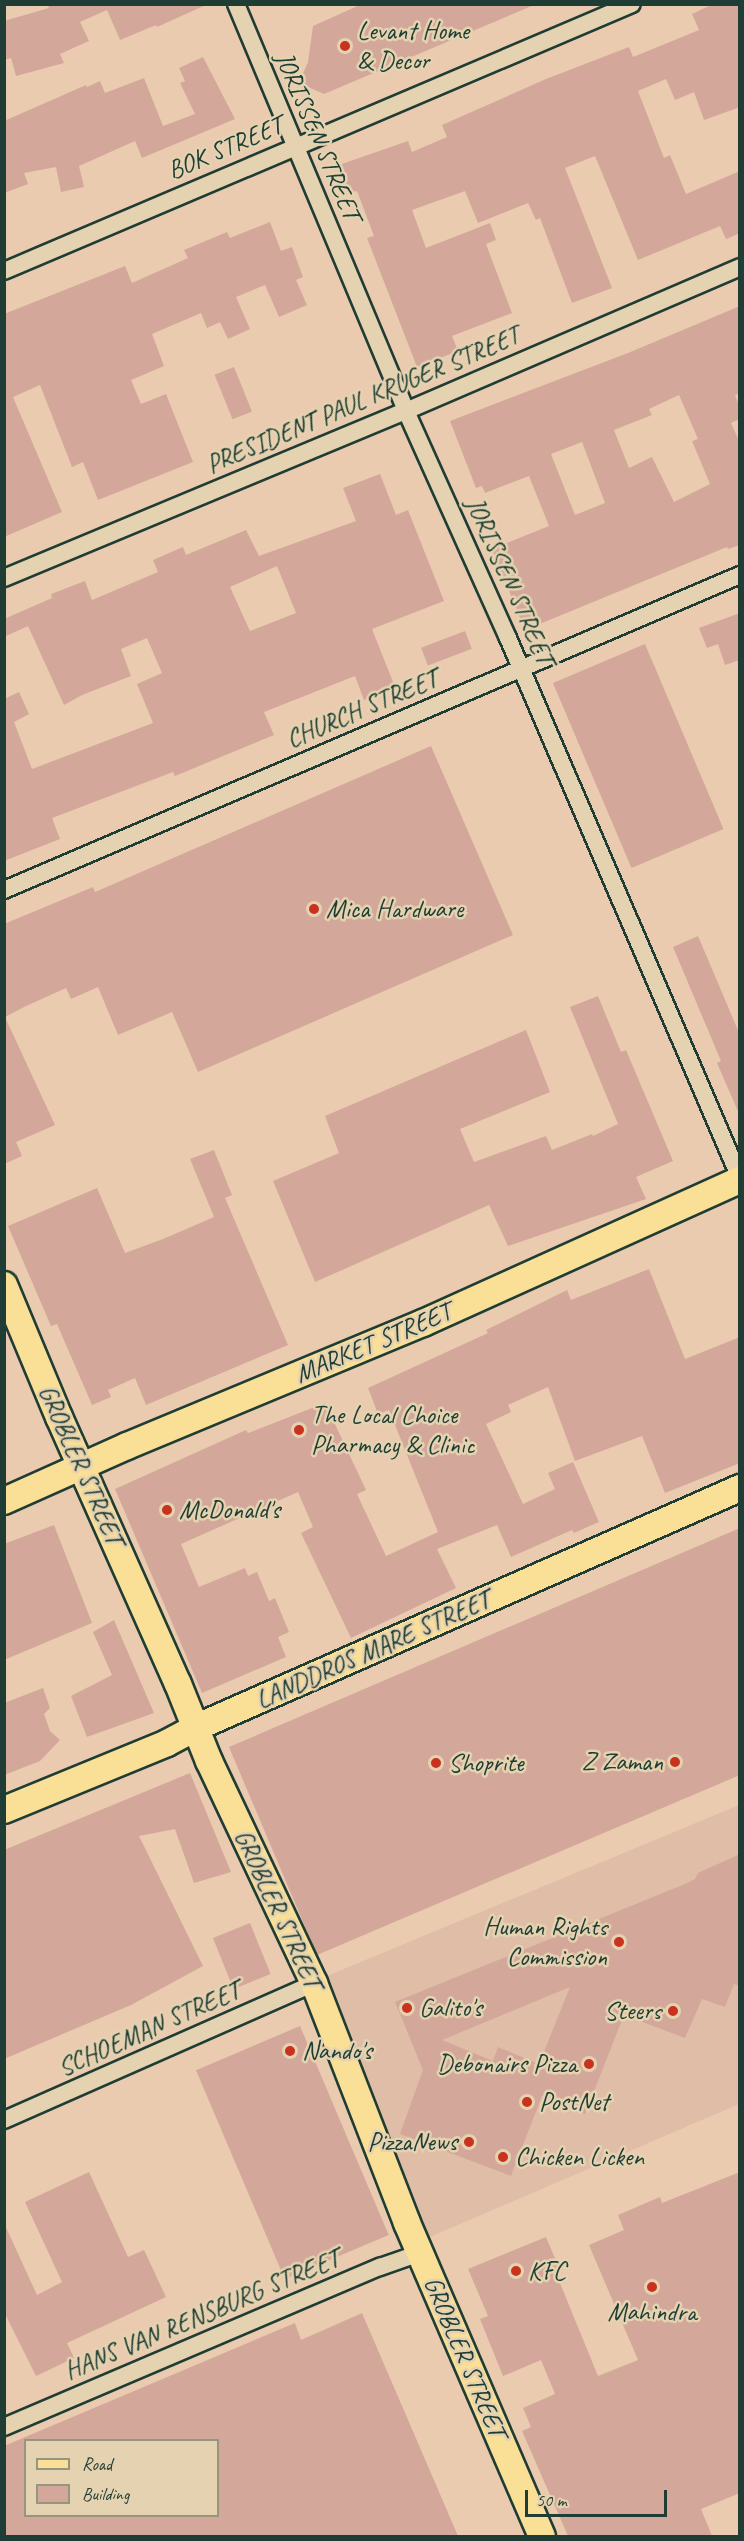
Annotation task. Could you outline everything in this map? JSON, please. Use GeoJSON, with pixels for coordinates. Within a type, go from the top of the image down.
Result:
{"type":"FeatureCollection","features":[{"type":"Feature","properties":{"kind":"main road","name":"MARKET STREET"},"geometry":{"type":"LineString","coordinates":[[4,1501],[423,1323],[740,1179]]}},
{"type":"Feature","properties":{"kind":"main road","name":"GROBLER STREET"},"geometry":{"type":"LineString","coordinates":[[4,1286],[195,1728],[314,1983],[420,2253],[542,2536]]}},
{"type":"Feature","properties":{"kind":"main road","name":"LANDDROS MARE STREET"},"geometry":{"type":"LineString","coordinates":[[4,1810],[167,1743],[195,1728],[740,1488]]}},
{"type":"Feature","properties":{"kind":"street","name":"JORISSEN STREET"},"geometry":{"type":"LineString","coordinates":[[236,4],[406,411],[521,669],[740,1179]]}},
{"type":"Feature","properties":{"kind":"street","name":"BOK STREET"},"geometry":{"type":"LineString","coordinates":[[4,271],[632,4]]}},
{"type":"Feature","properties":{"kind":"street","name":"PRESIDENT PAUL KRUGER STREET"},"geometry":{"type":"LineString","coordinates":[[4,578],[406,411],[740,267]]}},
{"type":"Feature","properties":{"kind":"street","name":"CHURCH STREET"},"geometry":{"type":"LineString","coordinates":[[4,890],[740,575]]}},
{"type":"Feature","properties":{"kind":"street","name":"SCHOEMAN STREET"},"geometry":{"type":"LineString","coordinates":[[4,2120],[314,1983]]}},
{"type":"Feature","properties":{"kind":"street","name":"HANS VAN RENSBURG STREET"},"geometry":{"type":"LineString","coordinates":[[4,2427],[380,2267],[420,2253]]}},
{"type":"Feature","properties":{"kind":"shaded area"},"geometry":{"type":"Polygon","coordinates":[[[739,1805],[739,2104],[423,2240],[315,1981],[739,1805]]]}},
{"type":"Feature","properties":{"kind":"building"},"geometry":{"type":"Polygon","coordinates":[[[47,4],[208,4],[157,27],[156,25],[120,40],[107,10],[80,22],[89,41],[60,54],[64,63],[16,76],[11,58],[4,60],[4,21],[49,8],[47,4]]]}},
{"type":"Feature","properties":{"kind":"building"},"geometry":{"type":"Polygon","coordinates":[[[362,4],[534,5],[324,94],[299,83],[308,62],[313,26],[362,4]]]}},
{"type":"Feature","properties":{"kind":"building"},"geometry":{"type":"Polygon","coordinates":[[[713,4],[740,4],[740,107],[704,120],[694,92],[675,100],[666,79],[638,91],[664,158],[670,155],[686,194],[740,171],[740,233],[726,239],[720,226],[638,260],[595,156],[565,168],[612,288],[572,303],[540,218],[536,220],[528,203],[478,223],[465,191],[412,210],[426,248],[490,223],[496,240],[486,244],[512,313],[452,336],[458,351],[417,367],[367,238],[374,236],[357,191],[346,194],[336,166],[408,141],[412,152],[447,137],[442,125],[546,79],[629,47],[633,57],[699,30],[692,14],[713,4]]]}},
{"type":"Feature","properties":{"kind":"building"},"geometry":{"type":"Polygon","coordinates":[[[203,57],[235,119],[142,158],[135,141],[79,166],[84,187],[61,192],[56,167],[24,173],[28,184],[4,193],[4,121],[86,85],[87,87],[100,81],[105,93],[144,78],[163,126],[195,114],[180,83],[185,81],[179,68],[203,57]]]}},
{"type":"Feature","properties":{"kind":"building"},"geometry":{"type":"Polygon","coordinates":[[[270,222],[281,251],[292,247],[303,277],[296,280],[307,305],[279,317],[265,285],[236,297],[250,329],[228,339],[220,322],[207,328],[201,313],[152,334],[164,366],[131,380],[141,404],[166,394],[193,462],[98,500],[83,462],[72,467],[40,385],[13,397],[62,512],[4,537],[4,314],[125,266],[132,283],[188,258],[184,250],[227,232],[230,238],[270,222]]]}},
{"type":"Feature","properties":{"kind":"building"},"geometry":{"type":"Polygon","coordinates":[[[740,306],[740,393],[735,395],[740,408],[740,419],[731,423],[740,443],[740,545],[728,549],[727,547],[525,630],[492,549],[549,526],[529,476],[485,493],[482,486],[476,488],[450,421],[628,353],[740,306]],[[679,395],[649,409],[652,415],[614,430],[629,468],[652,457],[674,502],[710,484],[692,441],[698,439],[679,395]],[[582,442],[551,454],[575,515],[605,503],[582,442]]]}},
{"type":"Feature","properties":{"kind":"building"},"geometry":{"type":"Polygon","coordinates":[[[234,367],[252,412],[233,419],[215,375],[234,367]]]}},
{"type":"Feature","properties":{"kind":"building"},"geometry":{"type":"Polygon","coordinates":[[[380,474],[396,515],[408,510],[444,601],[372,629],[395,687],[364,700],[355,676],[264,712],[274,735],[175,776],[173,772],[52,818],[60,839],[4,861],[4,699],[19,692],[29,714],[14,722],[32,769],[153,723],[137,684],[162,673],[147,638],[121,649],[131,676],[82,695],[64,705],[28,626],[4,637],[4,619],[52,598],[51,594],[85,581],[92,600],[158,572],[153,560],[183,547],[186,555],[246,530],[259,556],[356,521],[343,488],[380,474]],[[277,566],[230,587],[250,631],[296,613],[277,566]]]}},
{"type":"Feature","properties":{"kind":"building"},"geometry":{"type":"Polygon","coordinates":[[[740,613],[740,660],[725,665],[718,644],[707,648],[699,628],[740,613]]]}},
{"type":"Feature","properties":{"kind":"building"},"geometry":{"type":"Polygon","coordinates":[[[465,631],[472,649],[428,666],[421,648],[465,631]]]}},
{"type":"Feature","properties":{"kind":"building"},"geometry":{"type":"Polygon","coordinates":[[[645,644],[724,829],[631,868],[553,683],[645,644]]]}},
{"type":"Feature","properties":{"kind":"building","name":"Mica Hardware"},"geometry":{"type":"Polygon","coordinates":[[[431,746],[513,935],[198,1072],[172,1012],[118,1035],[98,987],[71,999],[66,988],[5,1017],[55,1125],[16,1142],[22,1156],[4,1164],[4,924],[93,887],[95,892],[431,746]]]}},
{"type":"Feature","properties":{"kind":"building"},"geometry":{"type":"Polygon","coordinates":[[[698,936],[740,1035],[740,1116],[717,1063],[721,1061],[673,947],[698,936]]]}},
{"type":"Feature","properties":{"kind":"building"},"geometry":{"type":"Polygon","coordinates":[[[598,996],[621,1052],[626,1050],[673,1161],[636,1177],[646,1199],[508,1246],[489,1205],[315,1282],[273,1181],[339,1153],[325,1116],[526,1030],[550,1092],[460,1129],[474,1162],[546,1136],[552,1150],[592,1134],[593,1136],[618,1124],[570,1007],[598,996]]]}},
{"type":"Feature","properties":{"kind":"building"},"geometry":{"type":"Polygon","coordinates":[[[214,1150],[232,1195],[225,1198],[288,1345],[146,1405],[135,1378],[108,1390],[111,1397],[92,1405],[57,1324],[51,1326],[8,1226],[97,1188],[125,1253],[163,1239],[214,1217],[190,1159],[214,1150]]]}},
{"type":"Feature","properties":{"kind":"building"},"geometry":{"type":"Polygon","coordinates":[[[649,1269],[685,1359],[740,1337],[740,1463],[665,1493],[642,1436],[575,1461],[548,1387],[508,1405],[511,1412],[486,1424],[523,1504],[555,1489],[548,1473],[573,1462],[599,1522],[574,1533],[572,1530],[511,1557],[497,1525],[437,1549],[456,1588],[351,1638],[301,1533],[313,1527],[298,1492],[181,1544],[199,1587],[245,1568],[248,1576],[257,1572],[269,1601],[275,1598],[289,1632],[278,1637],[286,1657],[202,1693],[115,1489],[246,1430],[248,1433],[325,1403],[366,1490],[357,1494],[386,1556],[438,1532],[389,1410],[378,1414],[368,1388],[488,1333],[486,1330],[567,1290],[571,1300],[649,1269]]]}},
{"type":"Feature","properties":{"kind":"building"},"geometry":{"type":"Polygon","coordinates":[[[54,1525],[92,1623],[4,1660],[4,1544],[54,1525]]]}},
{"type":"Feature","properties":{"kind":"building"},"geometry":{"type":"Polygon","coordinates":[[[740,1528],[740,1775],[317,1955],[229,1747],[740,1528]]]}},
{"type":"Feature","properties":{"kind":"building"},"geometry":{"type":"Polygon","coordinates":[[[114,1620],[154,1713],[87,1737],[71,1696],[112,1675],[93,1632],[114,1620]]]}},
{"type":"Feature","properties":{"kind":"building"},"geometry":{"type":"Polygon","coordinates":[[[43,1688],[50,1708],[44,1714],[50,1731],[60,1740],[40,1761],[4,1775],[4,1703],[43,1688]]]}},
{"type":"Feature","properties":{"kind":"building"},"geometry":{"type":"Polygon","coordinates":[[[190,1773],[231,1872],[194,1883],[175,1829],[139,1836],[203,1966],[131,2005],[4,2059],[4,1850],[190,1773]]]}},
{"type":"Feature","properties":{"kind":"building"},"geometry":{"type":"Polygon","coordinates":[[[740,1854],[740,1986],[734,1984],[725,2007],[702,1999],[685,2038],[624,2015],[585,2114],[542,2096],[511,2176],[400,2134],[423,2070],[395,2002],[685,1884],[695,1879],[698,1873],[740,1854]],[[570,1987],[442,2040],[493,2061],[498,2047],[539,2064],[570,1987]]]}},
{"type":"Feature","properties":{"kind":"building"},"geometry":{"type":"Polygon","coordinates":[[[250,1923],[271,1974],[234,1989],[213,1938],[250,1923]]]}},
{"type":"Feature","properties":{"kind":"building"},"geometry":{"type":"Polygon","coordinates":[[[300,2026],[389,2235],[285,2279],[196,2070],[300,2026]]]}},
{"type":"Feature","properties":{"kind":"building"},"geometry":{"type":"Polygon","coordinates":[[[89,2172],[128,2257],[144,2250],[166,2297],[67,2343],[74,2358],[36,2376],[4,2312],[4,2223],[37,2295],[62,2282],[25,2202],[89,2172]]]}},
{"type":"Feature","properties":{"kind":"building"},"geometry":{"type":"Polygon","coordinates":[[[740,2172],[740,2493],[701,2509],[712,2536],[568,2536],[522,2431],[531,2427],[523,2408],[555,2394],[541,2360],[503,2376],[480,2319],[488,2316],[468,2269],[546,2237],[560,2270],[555,2271],[598,2376],[638,2360],[589,2245],[624,2230],[618,2215],[660,2197],[662,2203],[740,2172]]]}},
{"type":"Feature","properties":{"kind":"building"},"geometry":{"type":"Polygon","coordinates":[[[362,2313],[458,2536],[4,2536],[4,2446],[295,2323],[301,2340],[362,2313]]]}},
{"type":"Feature","properties":{"kind":"place","name":"Levant Home & Decor"},"geometry":{"type":"Point","coordinates":[345,46]}},
{"type":"Feature","properties":{"kind":"place","name":"Mica Hardware"},"geometry":{"type":"Point","coordinates":[314,909]}},
{"type":"Feature","properties":{"kind":"place","name":"The Local Choice Pharmacy & Clinic"},"geometry":{"type":"Point","coordinates":[299,1430]}},
{"type":"Feature","properties":{"kind":"place","name":"McDonald's"},"geometry":{"type":"Point","coordinates":[167,1510]}},
{"type":"Feature","properties":{"kind":"place","name":"Z Zaman"},"geometry":{"type":"Point","coordinates":[675,1762]}},
{"type":"Feature","properties":{"kind":"place","name":"Shoprite"},"geometry":{"type":"Point","coordinates":[436,1763]}},
{"type":"Feature","properties":{"kind":"place","name":"Human Rights Commission"},"geometry":{"type":"Point","coordinates":[619,1942]}},
{"type":"Feature","properties":{"kind":"place","name":"Galito's"},"geometry":{"type":"Point","coordinates":[407,2008]}},
{"type":"Feature","properties":{"kind":"place","name":"Steers"},"geometry":{"type":"Point","coordinates":[673,2011]}},
{"type":"Feature","properties":{"kind":"place","name":"Nando's"},"geometry":{"type":"Point","coordinates":[290,2051]}},
{"type":"Feature","properties":{"kind":"place","name":"Debonairs Pizza"},"geometry":{"type":"Point","coordinates":[589,2064]}},
{"type":"Feature","properties":{"kind":"place","name":"PostNet"},"geometry":{"type":"Point","coordinates":[527,2102]}},
{"type":"Feature","properties":{"kind":"place","name":"PizzaNews"},"geometry":{"type":"Point","coordinates":[469,2142]}},
{"type":"Feature","properties":{"kind":"place","name":"Chicken Licken"},"geometry":{"type":"Point","coordinates":[503,2157]}},
{"type":"Feature","properties":{"kind":"place","name":"KFC"},"geometry":{"type":"Point","coordinates":[516,2271]}},
{"type":"Feature","properties":{"kind":"place","name":"Mahindra"},"geometry":{"type":"Point","coordinates":[652,2287]}}]}
